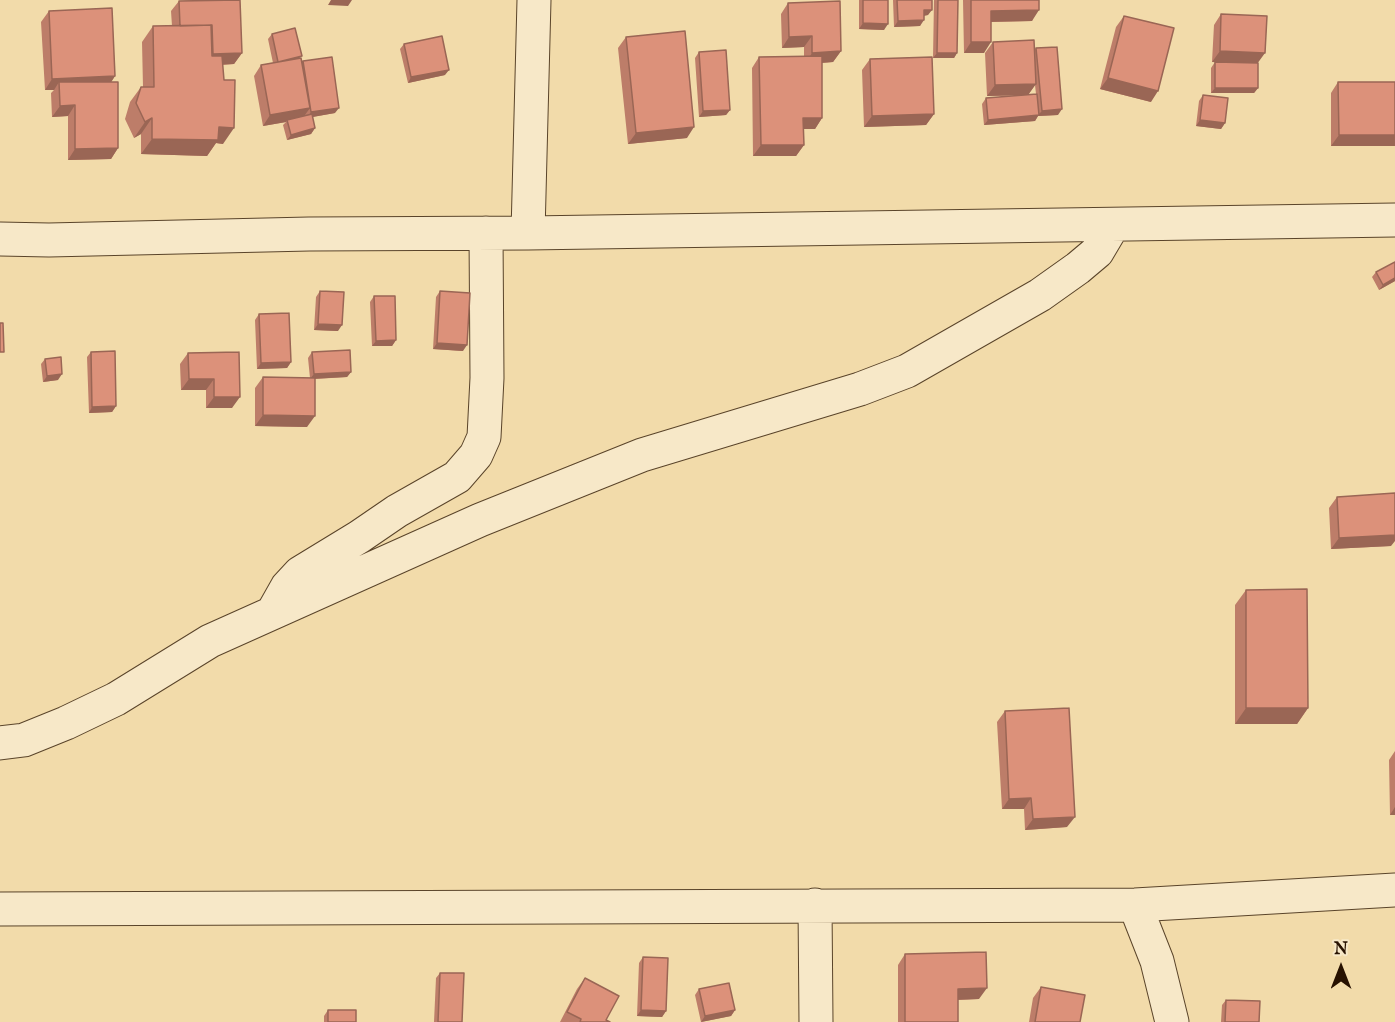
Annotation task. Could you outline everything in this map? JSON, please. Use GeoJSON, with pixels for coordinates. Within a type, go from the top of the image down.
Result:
{"type":"FeatureCollection","features":[{"type":"Feature","properties":{"kind":"street"},"geometry":{"type":"LineString","coordinates":[[528,233],[534,0]]}},
{"type":"Feature","properties":{"kind":"street"},"geometry":{"type":"LineString","coordinates":[[0,239],[1395,220]]}},
{"type":"Feature","properties":{"kind":"street"},"geometry":{"type":"LineString","coordinates":[[0,743],[24,740],[106,704],[210,641],[274,610],[480,520],[642,455],[860,389],[907,371],[1040,295],[1097,252],[1113,225]]}},
{"type":"Feature","properties":{"kind":"street"},"geometry":{"type":"LineString","coordinates":[[274,610],[287,587],[300,573],[397,511],[457,477],[476,455],[484,437],[487,378],[486,233]]}},
{"type":"Feature","properties":{"kind":"street"},"geometry":{"type":"LineString","coordinates":[[0,909],[1135,905],[1395,890]]}},
{"type":"Feature","properties":{"kind":"street"},"geometry":{"type":"LineString","coordinates":[[815,905],[816,1022]]}},
{"type":"Feature","properties":{"kind":"street"},"geometry":{"type":"LineString","coordinates":[[1135,905],[1156,962],[1172,1022]]}},
{"type":"Feature","properties":{"kind":"building"},"geometry":{"type":"Polygon","coordinates":[[[240,0],[242,53],[213,54],[212,25],[180,26],[179,1],[240,0]]]}},
{"type":"Feature","properties":{"kind":"building"},"geometry":{"type":"Polygon","coordinates":[[[863,0],[888,0],[888,24],[863,23],[863,0]]]}},
{"type":"Feature","properties":{"kind":"building"},"geometry":{"type":"Polygon","coordinates":[[[897,0],[932,0],[932,10],[924,10],[924,20],[898,21],[897,0]]]}},
{"type":"Feature","properties":{"kind":"building"},"geometry":{"type":"Polygon","coordinates":[[[938,0],[958,0],[957,53],[937,53],[938,0]]]}},
{"type":"Feature","properties":{"kind":"building"},"geometry":{"type":"Polygon","coordinates":[[[971,0],[1039,0],[1039,10],[991,11],[991,42],[971,42],[971,0]]]}},
{"type":"Feature","properties":{"kind":"building"},"geometry":{"type":"Polygon","coordinates":[[[840,1],[841,51],[812,53],[812,36],[789,37],[788,3],[840,1]]]}},
{"type":"Feature","properties":{"kind":"building"},"geometry":{"type":"Polygon","coordinates":[[[112,8],[115,76],[52,79],[49,11],[112,8]]]}},
{"type":"Feature","properties":{"kind":"building"},"geometry":{"type":"Polygon","coordinates":[[[1221,14],[1267,16],[1265,53],[1220,51],[1221,14]]]}},
{"type":"Feature","properties":{"kind":"building"},"geometry":{"type":"Polygon","coordinates":[[[1124,16],[1174,28],[1158,91],[1108,78],[1124,16]]]}},
{"type":"Feature","properties":{"kind":"building"},"geometry":{"type":"Polygon","coordinates":[[[211,25],[212,56],[222,56],[224,80],[235,80],[234,128],[219,127],[218,140],[152,139],[152,118],[145,122],[136,103],[141,87],[154,87],[153,26],[211,25]]]}},
{"type":"Feature","properties":{"kind":"building"},"geometry":{"type":"Polygon","coordinates":[[[295,28],[302,56],[278,62],[272,34],[295,28]]]}},
{"type":"Feature","properties":{"kind":"building"},"geometry":{"type":"Polygon","coordinates":[[[685,31],[694,127],[636,133],[626,37],[685,31]]]}},
{"type":"Feature","properties":{"kind":"building"},"geometry":{"type":"Polygon","coordinates":[[[442,36],[449,70],[411,77],[404,44],[442,36]]]}},
{"type":"Feature","properties":{"kind":"building"},"geometry":{"type":"Polygon","coordinates":[[[1034,40],[1036,84],[995,85],[993,42],[1034,40]]]}},
{"type":"Feature","properties":{"kind":"building"},"geometry":{"type":"Polygon","coordinates":[[[1057,47],[1062,109],[1042,111],[1036,48],[1057,47]]]}},
{"type":"Feature","properties":{"kind":"building"},"geometry":{"type":"Polygon","coordinates":[[[726,50],[730,110],[703,111],[699,52],[726,50]]]}},
{"type":"Feature","properties":{"kind":"building"},"geometry":{"type":"Polygon","coordinates":[[[822,56],[822,118],[803,118],[804,145],[761,145],[759,57],[822,56]]]}},
{"type":"Feature","properties":{"kind":"building"},"geometry":{"type":"Polygon","coordinates":[[[332,57],[339,108],[311,112],[303,61],[332,57]]]}},
{"type":"Feature","properties":{"kind":"building"},"geometry":{"type":"Polygon","coordinates":[[[932,57],[934,114],[872,116],[870,59],[932,57]]]}},
{"type":"Feature","properties":{"kind":"building"},"geometry":{"type":"Polygon","coordinates":[[[301,58],[310,108],[270,115],[261,65],[301,58]]]}},
{"type":"Feature","properties":{"kind":"building"},"geometry":{"type":"Polygon","coordinates":[[[1215,62],[1258,63],[1258,88],[1215,88],[1215,62]]]}},
{"type":"Feature","properties":{"kind":"building"},"geometry":{"type":"Polygon","coordinates":[[[59,82],[118,82],[118,148],[75,149],[75,105],[60,106],[59,82]]]}},
{"type":"Feature","properties":{"kind":"building"},"geometry":{"type":"Polygon","coordinates":[[[1338,82],[1395,82],[1395,135],[1339,135],[1338,82]]]}},
{"type":"Feature","properties":{"kind":"building"},"geometry":{"type":"Polygon","coordinates":[[[1037,94],[1039,115],[988,120],[986,98],[1037,94]]]}},
{"type":"Feature","properties":{"kind":"building"},"geometry":{"type":"Polygon","coordinates":[[[1203,95],[1228,98],[1225,123],[1200,120],[1203,95]]]}},
{"type":"Feature","properties":{"kind":"building"},"geometry":{"type":"Polygon","coordinates":[[[312,114],[315,128],[291,135],[287,120],[312,114]]]}},
{"type":"Feature","properties":{"kind":"building"},"geometry":{"type":"Polygon","coordinates":[[[1395,262],[1395,278],[1383,285],[1376,272],[1395,262]]]}},
{"type":"Feature","properties":{"kind":"building"},"geometry":{"type":"Polygon","coordinates":[[[320,291],[344,292],[342,325],[318,324],[320,291]]]}},
{"type":"Feature","properties":{"kind":"building"},"geometry":{"type":"Polygon","coordinates":[[[440,291],[470,293],[467,345],[437,343],[440,291]]]}},
{"type":"Feature","properties":{"kind":"building"},"geometry":{"type":"Polygon","coordinates":[[[374,296],[395,296],[396,340],[376,341],[374,296]]]}},
{"type":"Feature","properties":{"kind":"building"},"geometry":{"type":"Polygon","coordinates":[[[289,313],[291,362],[261,363],[259,314],[289,313]]]}},
{"type":"Feature","properties":{"kind":"building"},"geometry":{"type":"Polygon","coordinates":[[[0,323],[3,323],[4,352],[0,352],[0,323]]]}},
{"type":"Feature","properties":{"kind":"building"},"geometry":{"type":"Polygon","coordinates":[[[350,350],[351,372],[314,374],[312,352],[350,350]]]}},
{"type":"Feature","properties":{"kind":"building"},"geometry":{"type":"Polygon","coordinates":[[[115,351],[116,406],[92,407],[91,352],[115,351]]]}},
{"type":"Feature","properties":{"kind":"building"},"geometry":{"type":"Polygon","coordinates":[[[239,352],[240,397],[214,397],[214,379],[189,379],[188,353],[239,352]]]}},
{"type":"Feature","properties":{"kind":"building"},"geometry":{"type":"Polygon","coordinates":[[[61,357],[62,374],[47,376],[45,359],[61,357]]]}},
{"type":"Feature","properties":{"kind":"building"},"geometry":{"type":"Polygon","coordinates":[[[263,377],[315,378],[315,416],[263,415],[263,377]]]}},
{"type":"Feature","properties":{"kind":"building"},"geometry":{"type":"Polygon","coordinates":[[[1395,493],[1395,535],[1339,538],[1337,497],[1395,493]]]}},
{"type":"Feature","properties":{"kind":"building"},"geometry":{"type":"Polygon","coordinates":[[[1307,589],[1308,708],[1246,708],[1246,590],[1307,589]]]}},
{"type":"Feature","properties":{"kind":"building"},"geometry":{"type":"Polygon","coordinates":[[[1069,708],[1075,817],[1033,819],[1031,798],[1009,799],[1005,711],[1069,708]]]}},
{"type":"Feature","properties":{"kind":"building"},"geometry":{"type":"Polygon","coordinates":[[[986,952],[987,988],[958,989],[958,1022],[905,1022],[905,954],[986,952]]]}},
{"type":"Feature","properties":{"kind":"building"},"geometry":{"type":"Polygon","coordinates":[[[643,957],[668,958],[666,1011],[641,1010],[643,957]]]}},
{"type":"Feature","properties":{"kind":"building"},"geometry":{"type":"Polygon","coordinates":[[[440,973],[464,973],[462,1022],[438,1022],[440,973]]]}},
{"type":"Feature","properties":{"kind":"building"},"geometry":{"type":"Polygon","coordinates":[[[585,978],[619,996],[606,1020],[610,1022],[580,1022],[581,1019],[567,1012],[585,978]]]}},
{"type":"Feature","properties":{"kind":"building"},"geometry":{"type":"Polygon","coordinates":[[[729,983],[735,1010],[705,1016],[699,989],[729,983]]]}},
{"type":"Feature","properties":{"kind":"building"},"geometry":{"type":"Polygon","coordinates":[[[1041,987],[1085,995],[1080,1022],[1035,1022],[1041,987]]]}},
{"type":"Feature","properties":{"kind":"building"},"geometry":{"type":"Polygon","coordinates":[[[1226,1000],[1260,1001],[1259,1022],[1225,1022],[1226,1000]]]}},
{"type":"Feature","properties":{"kind":"building"},"geometry":{"type":"Polygon","coordinates":[[[328,1010],[356,1010],[356,1022],[328,1022],[328,1010]]]}}]}
